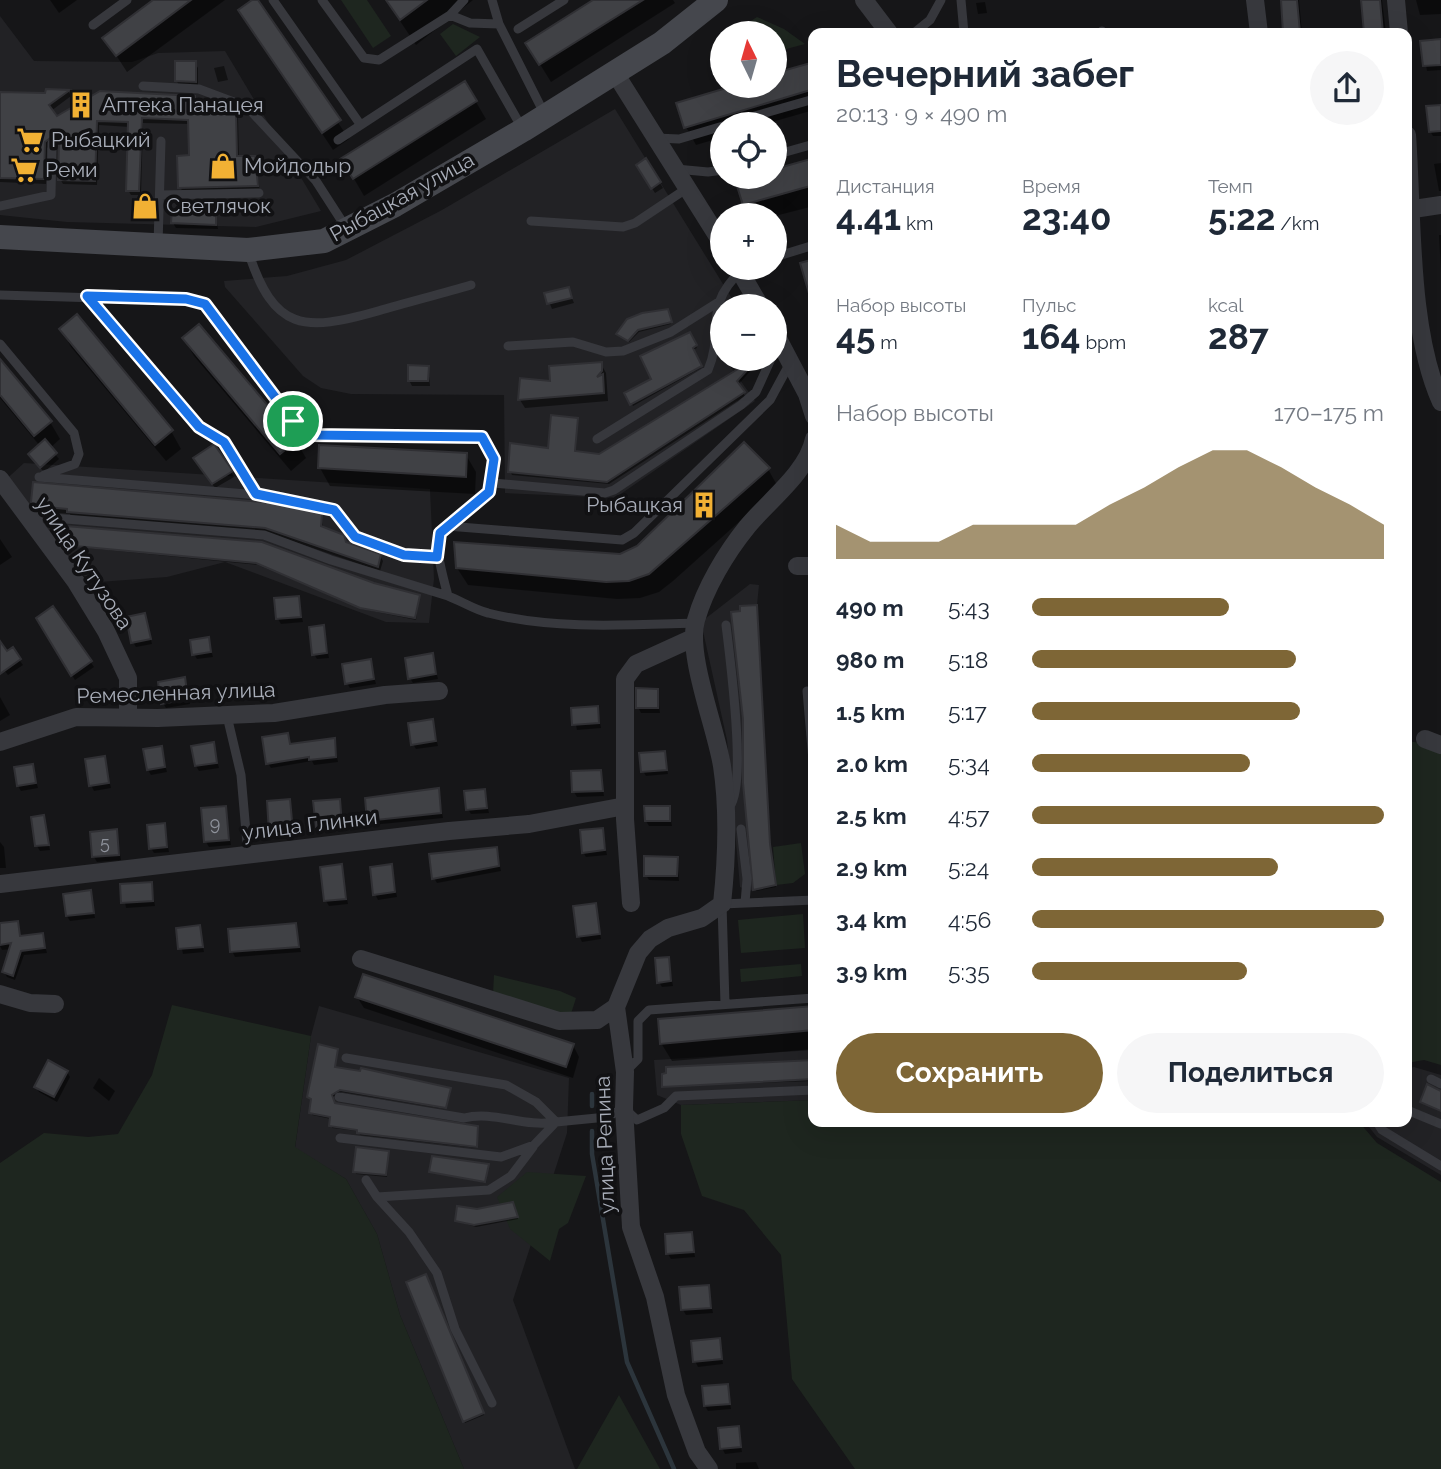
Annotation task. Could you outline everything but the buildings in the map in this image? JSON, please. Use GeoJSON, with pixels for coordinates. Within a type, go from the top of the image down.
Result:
{"type":"FeatureCollection","features":[{"type":"Feature","properties":{"kind":"main road","name":"Рыбацкая улица"},"geometry":{"type":"LineString","coordinates":[[0,237],[248,250],[324,241],[348,231],[546,116],[684,27],[716,0]]}},
{"type":"Feature","properties":{"kind":"street"},"geometry":{"type":"LineString","coordinates":[[864,0],[885,28]]}},
{"type":"Feature","properties":{"kind":"street"},"geometry":{"type":"LineString","coordinates":[[1255,0],[1258,28]]}},
{"type":"Feature","properties":{"kind":"street"},"geometry":{"type":"LineString","coordinates":[[1396,0],[1399,28]]}},
{"type":"Feature","properties":{"kind":"street"},"geometry":{"type":"LineString","coordinates":[[615,73],[710,225]]}},
{"type":"Feature","properties":{"kind":"street"},"geometry":{"type":"LineString","coordinates":[[1412,209],[1441,205]]}},
{"type":"Feature","properties":{"kind":"street"},"geometry":{"type":"LineString","coordinates":[[1412,231],[1429,374],[1441,402]]}},
{"type":"Feature","properties":{"kind":"street"},"geometry":{"type":"LineString","coordinates":[[787,358],[808,397]]}},
{"type":"Feature","properties":{"kind":"street"},"geometry":{"type":"LineString","coordinates":[[361,959],[559,1021],[597,1020],[616,1007],[638,953],[650,939],[668,928],[702,918],[722,904],[727,809],[722,765],[694,631],[702,602],[736,543],[808,455]]}},
{"type":"Feature","properties":{"kind":"street","name":"улица Кутузова"},"geometry":{"type":"LineString","coordinates":[[0,478],[76,582],[106,631],[128,678],[128,716]]}},
{"type":"Feature","properties":{"kind":"street"},"geometry":{"type":"LineString","coordinates":[[631,903],[625,806],[625,679],[636,664],[694,631]]}},
{"type":"Feature","properties":{"kind":"street","name":"Ремесленная улица"},"geometry":{"type":"LineString","coordinates":[[0,742],[76,717],[274,713],[385,695],[439,691]]}},
{"type":"Feature","properties":{"kind":"street","name":"улица Глинки"},"geometry":{"type":"LineString","coordinates":[[0,884],[529,824],[625,806]]}},
{"type":"Feature","properties":{"kind":"street"},"geometry":{"type":"LineString","coordinates":[[0,994],[30,1003],[55,1004]]}},
{"type":"Feature","properties":{"kind":"street","name":"улица Репина"},"geometry":{"type":"LineString","coordinates":[[616,1007],[625,1072],[624,1108],[631,1227],[655,1297],[676,1395],[697,1452],[709,1469]]}},
{"type":"Feature","properties":{"kind":"lane"},"geometry":{"type":"LineString","coordinates":[[93,25],[127,0]]}},
{"type":"Feature","properties":{"kind":"lane"},"geometry":{"type":"LineString","coordinates":[[273,0],[360,124]]}},
{"type":"Feature","properties":{"kind":"lane"},"geometry":{"type":"LineString","coordinates":[[322,0],[365,58],[379,60],[450,15],[464,0]]}},
{"type":"Feature","properties":{"kind":"lane"},"geometry":{"type":"LineString","coordinates":[[492,0],[499,24],[546,116]]}},
{"type":"Feature","properties":{"kind":"lane"},"geometry":{"type":"LineString","coordinates":[[518,29],[564,0]]}},
{"type":"Feature","properties":{"kind":"lane"},"geometry":{"type":"LineString","coordinates":[[920,28],[930,20],[941,0]]}},
{"type":"Feature","properties":{"kind":"lane"},"geometry":{"type":"LineString","coordinates":[[961,0],[964,28]]}},
{"type":"Feature","properties":{"kind":"lane"},"geometry":{"type":"LineString","coordinates":[[450,15],[470,23],[499,24]]}},
{"type":"Feature","properties":{"kind":"lane"},"geometry":{"type":"LineString","coordinates":[[338,139],[477,49],[523,130]]}},
{"type":"Feature","properties":{"kind":"lane"},"geometry":{"type":"LineString","coordinates":[[143,86],[199,89],[247,107],[316,181],[348,231]]}},
{"type":"Feature","properties":{"kind":"lane"},"geometry":{"type":"LineString","coordinates":[[770,112],[808,101]]}},
{"type":"Feature","properties":{"kind":"lane"},"geometry":{"type":"LineString","coordinates":[[654,138],[679,139],[710,130]]}},
{"type":"Feature","properties":{"kind":"lane"},"geometry":{"type":"LineString","coordinates":[[158,247],[161,141]]}},
{"type":"Feature","properties":{"kind":"lane"},"geometry":{"type":"LineString","coordinates":[[0,206],[51,195],[52,143]]}},
{"type":"Feature","properties":{"kind":"lane"},"geometry":{"type":"LineString","coordinates":[[787,152],[808,146]]}},
{"type":"Feature","properties":{"kind":"lane"},"geometry":{"type":"LineString","coordinates":[[673,168],[710,172]]}},
{"type":"Feature","properties":{"kind":"lane"},"geometry":{"type":"LineString","coordinates":[[531,221],[623,227],[635,223],[686,189]]}},
{"type":"Feature","properties":{"kind":"lane"},"geometry":{"type":"LineString","coordinates":[[160,195],[259,193]]}},
{"type":"Feature","properties":{"kind":"lane"},"geometry":{"type":"LineString","coordinates":[[787,253],[808,247]]}},
{"type":"Feature","properties":{"kind":"lane"},"geometry":{"type":"LineString","coordinates":[[248,250],[258,282],[267,296],[288,316],[312,324],[337,322],[471,285]]}},
{"type":"Feature","properties":{"kind":"lane"},"geometry":{"type":"LineString","coordinates":[[0,295],[186,299],[205,304],[293,421],[310,435],[482,437],[494,459],[493,483],[489,492],[446,527],[437,542],[437,557],[448,596]]}},
{"type":"Feature","properties":{"kind":"lane"},"geometry":{"type":"LineString","coordinates":[[87,296],[199,427],[224,442],[256,494]]}},
{"type":"Feature","properties":{"kind":"lane"},"geometry":{"type":"LineString","coordinates":[[508,345],[573,342],[606,352],[623,351],[671,332],[710,307]]}},
{"type":"Feature","properties":{"kind":"lane"},"geometry":{"type":"LineString","coordinates":[[0,344],[74,432],[78,443],[75,464],[39,477],[256,494],[334,510],[355,537],[404,555],[437,557]]}},
{"type":"Feature","properties":{"kind":"lane"},"geometry":{"type":"LineString","coordinates":[[446,527],[622,540],[634,533],[752,419],[781,384],[790,363]]}},
{"type":"Feature","properties":{"kind":"lane"},"geometry":{"type":"LineString","coordinates":[[597,439],[708,370],[710,365]]}},
{"type":"Feature","properties":{"kind":"lane"},"geometry":{"type":"LineString","coordinates":[[493,483],[606,493],[614,490],[741,405],[757,391],[766,371]]}},
{"type":"Feature","properties":{"kind":"lane"},"geometry":{"type":"LineString","coordinates":[[27,517],[264,535],[331,560],[448,596],[487,613],[536,620],[694,631]]}},
{"type":"Feature","properties":{"kind":"lane"},"geometry":{"type":"LineString","coordinates":[[726,625],[735,704],[737,778],[736,793],[727,809]]}},
{"type":"Feature","properties":{"kind":"lane"},"geometry":{"type":"LineString","coordinates":[[807,691],[808,703]]}},
{"type":"Feature","properties":{"kind":"lane"},"geometry":{"type":"LineString","coordinates":[[227,716],[241,775],[248,856]]}},
{"type":"Feature","properties":{"kind":"lane"},"geometry":{"type":"LineString","coordinates":[[741,829],[747,879],[745,903]]}},
{"type":"Feature","properties":{"kind":"lane"},"geometry":{"type":"LineString","coordinates":[[725,1004],[722,904],[808,900]]}},
{"type":"Feature","properties":{"kind":"lane"},"geometry":{"type":"LineString","coordinates":[[625,1072],[638,1059],[638,1021],[642,1014],[649,1010],[808,998]]}},
{"type":"Feature","properties":{"kind":"lane"},"geometry":{"type":"LineString","coordinates":[[346,1058],[506,1085],[536,1102],[556,1122]]}},
{"type":"Feature","properties":{"kind":"lane"},"geometry":{"type":"LineString","coordinates":[[1431,1079],[1441,1084]]}},
{"type":"Feature","properties":{"kind":"lane"},"geometry":{"type":"LineString","coordinates":[[339,1097],[464,1118],[477,1115],[536,1125],[607,1117],[624,1108],[637,1119],[664,1108],[676,1096],[808,1090]]}},
{"type":"Feature","properties":{"kind":"lane"},"geometry":{"type":"LineString","coordinates":[[1412,1112],[1441,1124]]}},
{"type":"Feature","properties":{"kind":"lane"},"geometry":{"type":"LineString","coordinates":[[377,1197],[489,1190],[511,1176],[534,1145],[556,1122]]}},
{"type":"Feature","properties":{"kind":"lane"},"geometry":{"type":"LineString","coordinates":[[1380,1127],[1441,1166]]}},
{"type":"Feature","properties":{"kind":"lane"},"geometry":{"type":"LineString","coordinates":[[340,1138],[501,1157],[534,1145]]}},
{"type":"Feature","properties":{"kind":"lane"},"geometry":{"type":"LineString","coordinates":[[366,1180],[377,1197],[409,1232],[437,1273],[455,1329],[492,1403]]}},
{"type":"Feature","properties":{"kind":"shaded area"},"geometry":{"type":"Polygon","coordinates":[[[341,0],[367,0],[391,36],[373,48],[341,0]]]}},
{"type":"Feature","properties":{"kind":"shaded area"},"geometry":{"type":"Polygon","coordinates":[[[0,16],[34,61],[132,62],[158,53],[225,51],[321,211],[256,227],[67,222],[0,215],[0,16]]]}},
{"type":"Feature","properties":{"kind":"shaded area"},"geometry":{"type":"Polygon","coordinates":[[[453,24],[480,37],[456,56],[440,34],[453,24]]]}},
{"type":"Feature","properties":{"kind":"shaded area"},"geometry":{"type":"Polygon","coordinates":[[[788,32],[805,44],[788,49],[788,32]]]}},
{"type":"Feature","properties":{"kind":"shaded area"},"geometry":{"type":"Polygon","coordinates":[[[615,109],[710,263],[710,280],[721,280],[729,294],[710,294],[710,371],[734,371],[755,401],[615,498],[505,493],[504,395],[351,394],[321,388],[303,376],[225,287],[224,281],[287,276],[346,260],[442,210],[615,109]]]}},
{"type":"Feature","properties":{"kind":"shaded area"},"geometry":{"type":"Polygon","coordinates":[[[24,463],[430,489],[434,579],[429,623],[386,622],[225,562],[167,577],[99,582],[56,564],[0,485],[24,463]]]}},
{"type":"Feature","properties":{"kind":"shaded area"},"geometry":{"type":"Polygon","coordinates":[[[750,584],[759,585],[757,605],[770,844],[776,885],[749,891],[740,887],[727,740],[701,622],[750,584]]]}},
{"type":"Feature","properties":{"kind":"shaded area"},"geometry":{"type":"Polygon","coordinates":[[[1412,742],[1428,744],[1441,752],[1441,1065],[1424,1060],[1412,1062],[1412,742]]]}},
{"type":"Feature","properties":{"kind":"shaded area"},"geometry":{"type":"Polygon","coordinates":[[[801,843],[805,874],[793,883],[776,885],[773,847],[801,843]]]}},
{"type":"Feature","properties":{"kind":"shaded area"},"geometry":{"type":"Polygon","coordinates":[[[803,914],[805,948],[741,953],[738,920],[803,914]]]}},
{"type":"Feature","properties":{"kind":"shaded area"},"geometry":{"type":"Polygon","coordinates":[[[801,964],[802,976],[741,982],[740,969],[801,964]]]}},
{"type":"Feature","properties":{"kind":"shaded area"},"geometry":{"type":"Polygon","coordinates":[[[494,975],[560,991],[576,998],[570,1017],[493,994],[494,975]]]}},
{"type":"Feature","properties":{"kind":"shaded area"},"geometry":{"type":"Polygon","coordinates":[[[172,1005],[311,1036],[295,1147],[346,1179],[377,1234],[400,1315],[464,1469],[0,1469],[0,1163],[44,1133],[88,1137],[118,1134],[152,1075],[172,1005]]]}},
{"type":"Feature","properties":{"kind":"shaded area"},"geometry":{"type":"Polygon","coordinates":[[[319,1006],[569,1078],[567,1133],[513,1300],[575,1469],[464,1469],[400,1315],[377,1234],[346,1179],[295,1148],[311,1036],[319,1006]]]}},
{"type":"Feature","properties":{"kind":"shaded area"},"geometry":{"type":"Polygon","coordinates":[[[808,1050],[808,1100],[681,1105],[657,1095],[654,1060],[808,1050]]]}},
{"type":"Feature","properties":{"kind":"shaded area"},"geometry":{"type":"Polygon","coordinates":[[[1412,1068],[1441,1075],[1441,1175],[1377,1137],[1369,1127],[1412,1127],[1412,1068]]]}},
{"type":"Feature","properties":{"kind":"shaded area"},"geometry":{"type":"Polygon","coordinates":[[[808,1100],[808,1127],[1363,1127],[1377,1143],[1441,1182],[1441,1469],[855,1469],[792,1379],[781,1255],[744,1210],[702,1196],[681,1134],[681,1105],[808,1100]]]}},
{"type":"Feature","properties":{"kind":"shaded area"},"geometry":{"type":"Polygon","coordinates":[[[527,1172],[586,1176],[568,1223],[559,1229],[550,1261],[510,1229],[497,1197],[527,1172]]]}},
{"type":"Feature","properties":{"kind":"shaded area"},"geometry":{"type":"Polygon","coordinates":[[[619,1395],[660,1469],[577,1469],[619,1395]]]}},
{"type":"Feature","properties":{"kind":"waterway"},"geometry":{"type":"LineString","coordinates":[[592,1094],[592,1106]]}},
{"type":"Feature","properties":{"kind":"waterway"},"geometry":{"type":"LineString","coordinates":[[592,1131],[592,1154],[627,1362],[674,1469]]}},
{"type":"Feature","properties":{"kind":"place","name":"Аптека Панацея"},"geometry":{"type":"Point","coordinates":[81,105]}},
{"type":"Feature","properties":{"kind":"place","name":"Рыбацкий"},"geometry":{"type":"Point","coordinates":[30,140]}},
{"type":"Feature","properties":{"kind":"place","name":"Мойдодыр"},"geometry":{"type":"Point","coordinates":[223,166]}},
{"type":"Feature","properties":{"kind":"place","name":"Реми"},"geometry":{"type":"Point","coordinates":[24,170]}},
{"type":"Feature","properties":{"kind":"place","name":"Светлячок"},"geometry":{"type":"Point","coordinates":[145,206]}},
{"type":"Feature","properties":{"kind":"place","name":"Рыбацкая"},"geometry":{"type":"Point","coordinates":[704,505]}},
{"type":"Feature","properties":{"kind":"route"},"geometry":{"type":"LineString","coordinates":[[87,296],[186,299],[205,304],[293,421],[310,435],[482,437],[494,459],[493,483],[489,492],[440,533],[437,557],[421,558],[404,555],[355,537],[348,532],[334,510],[283,497],[256,494],[224,442],[199,427],[87,296]]}}]}
